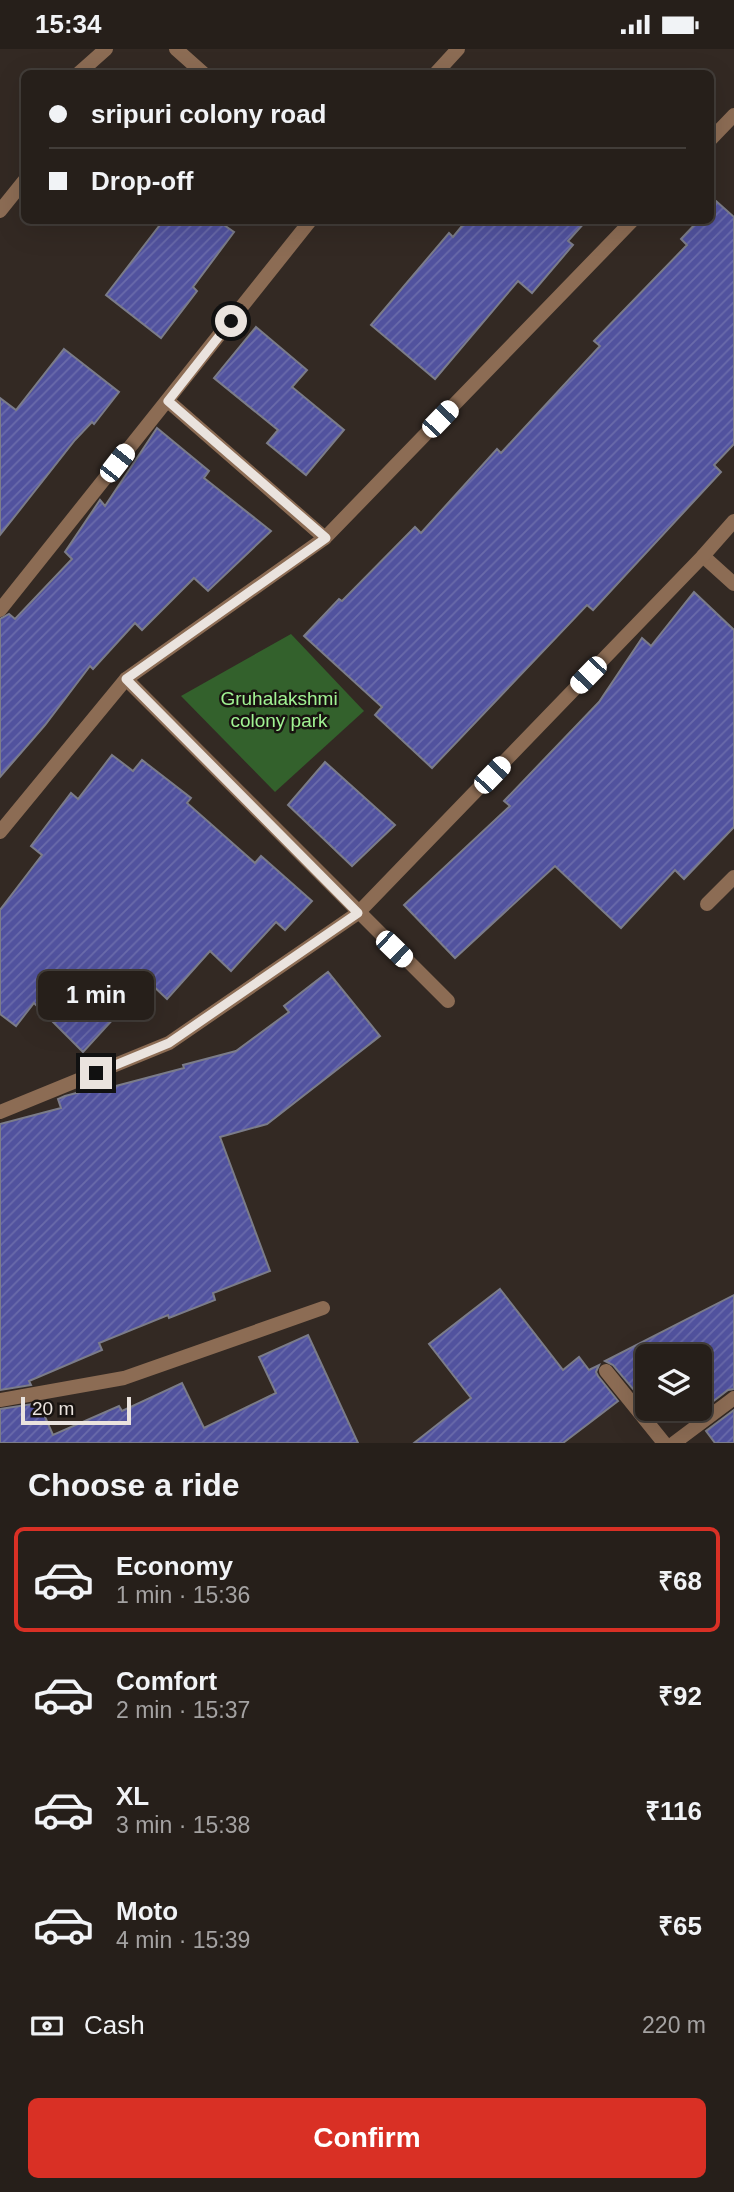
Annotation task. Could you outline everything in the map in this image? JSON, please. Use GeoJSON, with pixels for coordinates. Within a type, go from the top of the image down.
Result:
{"type":"FeatureCollection","features":[{"type":"Feature","properties":{"kind":"street"},"geometry":{"type":"LineString","coordinates":[[82,70],[106,49]]}},
{"type":"Feature","properties":{"kind":"street"},"geometry":{"type":"LineString","coordinates":[[176,49],[200,70]]}},
{"type":"Feature","properties":{"kind":"street"},"geometry":{"type":"LineString","coordinates":[[439,70],[458,49]]}},
{"type":"Feature","properties":{"kind":"street"},"geometry":{"type":"LineString","coordinates":[[714,135],[734,115]]}},
{"type":"Feature","properties":{"kind":"street"},"geometry":{"type":"LineString","coordinates":[[0,211],[21,185]]}},
{"type":"Feature","properties":{"kind":"street"},"geometry":{"type":"LineString","coordinates":[[0,610],[308,224]]}},
{"type":"Feature","properties":{"kind":"street"},"geometry":{"type":"LineString","coordinates":[[0,832],[126,679],[326,538],[629,224]]}},
{"type":"Feature","properties":{"kind":"street"},"geometry":{"type":"LineString","coordinates":[[168,401],[326,538]]}},
{"type":"Feature","properties":{"kind":"street"},"geometry":{"type":"LineString","coordinates":[[0,1112],[169,1043],[358,913],[734,521]]}},
{"type":"Feature","properties":{"kind":"street"},"geometry":{"type":"LineString","coordinates":[[703,556],[734,585]]}},
{"type":"Feature","properties":{"kind":"street"},"geometry":{"type":"LineString","coordinates":[[126,679],[448,1001]]}},
{"type":"Feature","properties":{"kind":"street"},"geometry":{"type":"LineString","coordinates":[[707,904],[734,877]]}},
{"type":"Feature","properties":{"kind":"street"},"geometry":{"type":"LineString","coordinates":[[0,1400],[124,1378],[323,1308]]}},
{"type":"Feature","properties":{"kind":"street"},"geometry":{"type":"LineString","coordinates":[[606,1371],[664,1443]]}},
{"type":"Feature","properties":{"kind":"street"},"geometry":{"type":"LineString","coordinates":[[674,1443],[734,1398]]}},
{"type":"Feature","properties":{"kind":"green space","name":"Gruhalakshmi colony park"},"geometry":{"type":"Polygon","coordinates":[[[291,634],[364,711],[275,792],[181,696],[291,634]]]}},
{"type":"Feature","properties":{"kind":"building"},"geometry":{"type":"Polygon","coordinates":[[[716,201],[734,217],[734,444],[714,465],[721,472],[593,610],[587,605],[432,768],[375,715],[382,707],[304,636],[415,527],[421,533],[497,449],[501,453],[600,346],[594,341],[687,245],[681,239],[695,224],[714,224],[716,201]]]}},
{"type":"Feature","properties":{"kind":"building"},"geometry":{"type":"Polygon","coordinates":[[[161,224],[222,224],[234,232],[193,287],[197,291],[161,338],[106,295],[161,224]]]}},
{"type":"Feature","properties":{"kind":"building"},"geometry":{"type":"Polygon","coordinates":[[[464,224],[583,224],[568,241],[573,245],[532,293],[518,281],[435,379],[371,325],[449,233],[453,237],[464,224]]]}},
{"type":"Feature","properties":{"kind":"building"},"geometry":{"type":"Polygon","coordinates":[[[256,327],[307,370],[292,387],[344,430],[306,475],[267,443],[278,430],[214,378],[256,327]]]}},
{"type":"Feature","properties":{"kind":"building"},"geometry":{"type":"Polygon","coordinates":[[[64,349],[119,392],[94,424],[92,422],[75,440],[0,535],[0,398],[16,410],[64,349]]]}},
{"type":"Feature","properties":{"kind":"building"},"geometry":{"type":"Polygon","coordinates":[[[157,428],[209,471],[204,478],[271,531],[208,591],[194,578],[142,630],[135,623],[93,669],[90,666],[45,725],[0,777],[0,619],[9,614],[15,619],[72,559],[65,552],[100,500],[105,506],[157,428]]]}},
{"type":"Feature","properties":{"kind":"building"},"geometry":{"type":"Polygon","coordinates":[[[694,592],[734,630],[734,827],[684,879],[675,870],[621,928],[555,866],[455,958],[404,905],[510,806],[504,801],[599,702],[642,638],[651,646],[694,592]]]}},
{"type":"Feature","properties":{"kind":"building"},"geometry":{"type":"Polygon","coordinates":[[[112,755],[133,771],[142,760],[191,798],[187,803],[255,863],[261,856],[312,901],[285,930],[276,922],[231,971],[210,951],[167,999],[148,981],[83,1052],[34,1003],[16,1026],[0,1014],[0,910],[42,855],[31,846],[71,793],[78,799],[112,755]]]}},
{"type":"Feature","properties":{"kind":"building"},"geometry":{"type":"Polygon","coordinates":[[[325,762],[395,825],[352,866],[288,805],[325,762]]]}},
{"type":"Feature","properties":{"kind":"building"},"geometry":{"type":"Polygon","coordinates":[[[328,972],[380,1036],[267,1124],[220,1137],[270,1271],[213,1293],[215,1300],[169,1318],[168,1315],[99,1343],[102,1350],[29,1381],[31,1385],[0,1390],[0,1124],[61,1108],[58,1099],[65,1096],[111,1084],[112,1087],[236,1051],[289,1012],[284,1006],[328,972]]]}},
{"type":"Feature","properties":{"kind":"building"},"geometry":{"type":"Polygon","coordinates":[[[500,1289],[563,1370],[579,1357],[589,1370],[599,1365],[596,1372],[598,1376],[618,1401],[563,1443],[414,1443],[471,1398],[429,1344],[500,1289]]]}},
{"type":"Feature","properties":{"kind":"building"},"geometry":{"type":"Polygon","coordinates":[[[734,1295],[734,1389],[728,1390],[712,1402],[712,1344],[638,1344],[734,1295]]]}},
{"type":"Feature","properties":{"kind":"building"},"geometry":{"type":"Polygon","coordinates":[[[308,1335],[358,1443],[0,1443],[0,1409],[39,1403],[53,1435],[119,1406],[122,1411],[182,1383],[204,1428],[276,1393],[259,1357],[308,1335]]]}},
{"type":"Feature","properties":{"kind":"building"},"geometry":{"type":"Polygon","coordinates":[[[635,1346],[635,1388],[633,1389],[613,1365],[605,1361],[635,1346]]]}},
{"type":"Feature","properties":{"kind":"building"},"geometry":{"type":"Polygon","coordinates":[[[734,1410],[734,1443],[715,1443],[706,1431],[734,1410]]]}},
{"type":"Feature","properties":{"kind":"route"},"geometry":{"type":"LineString","coordinates":[[96,1073],[169,1043],[358,913],[126,679],[326,538],[168,401],[231,321]]}}]}
